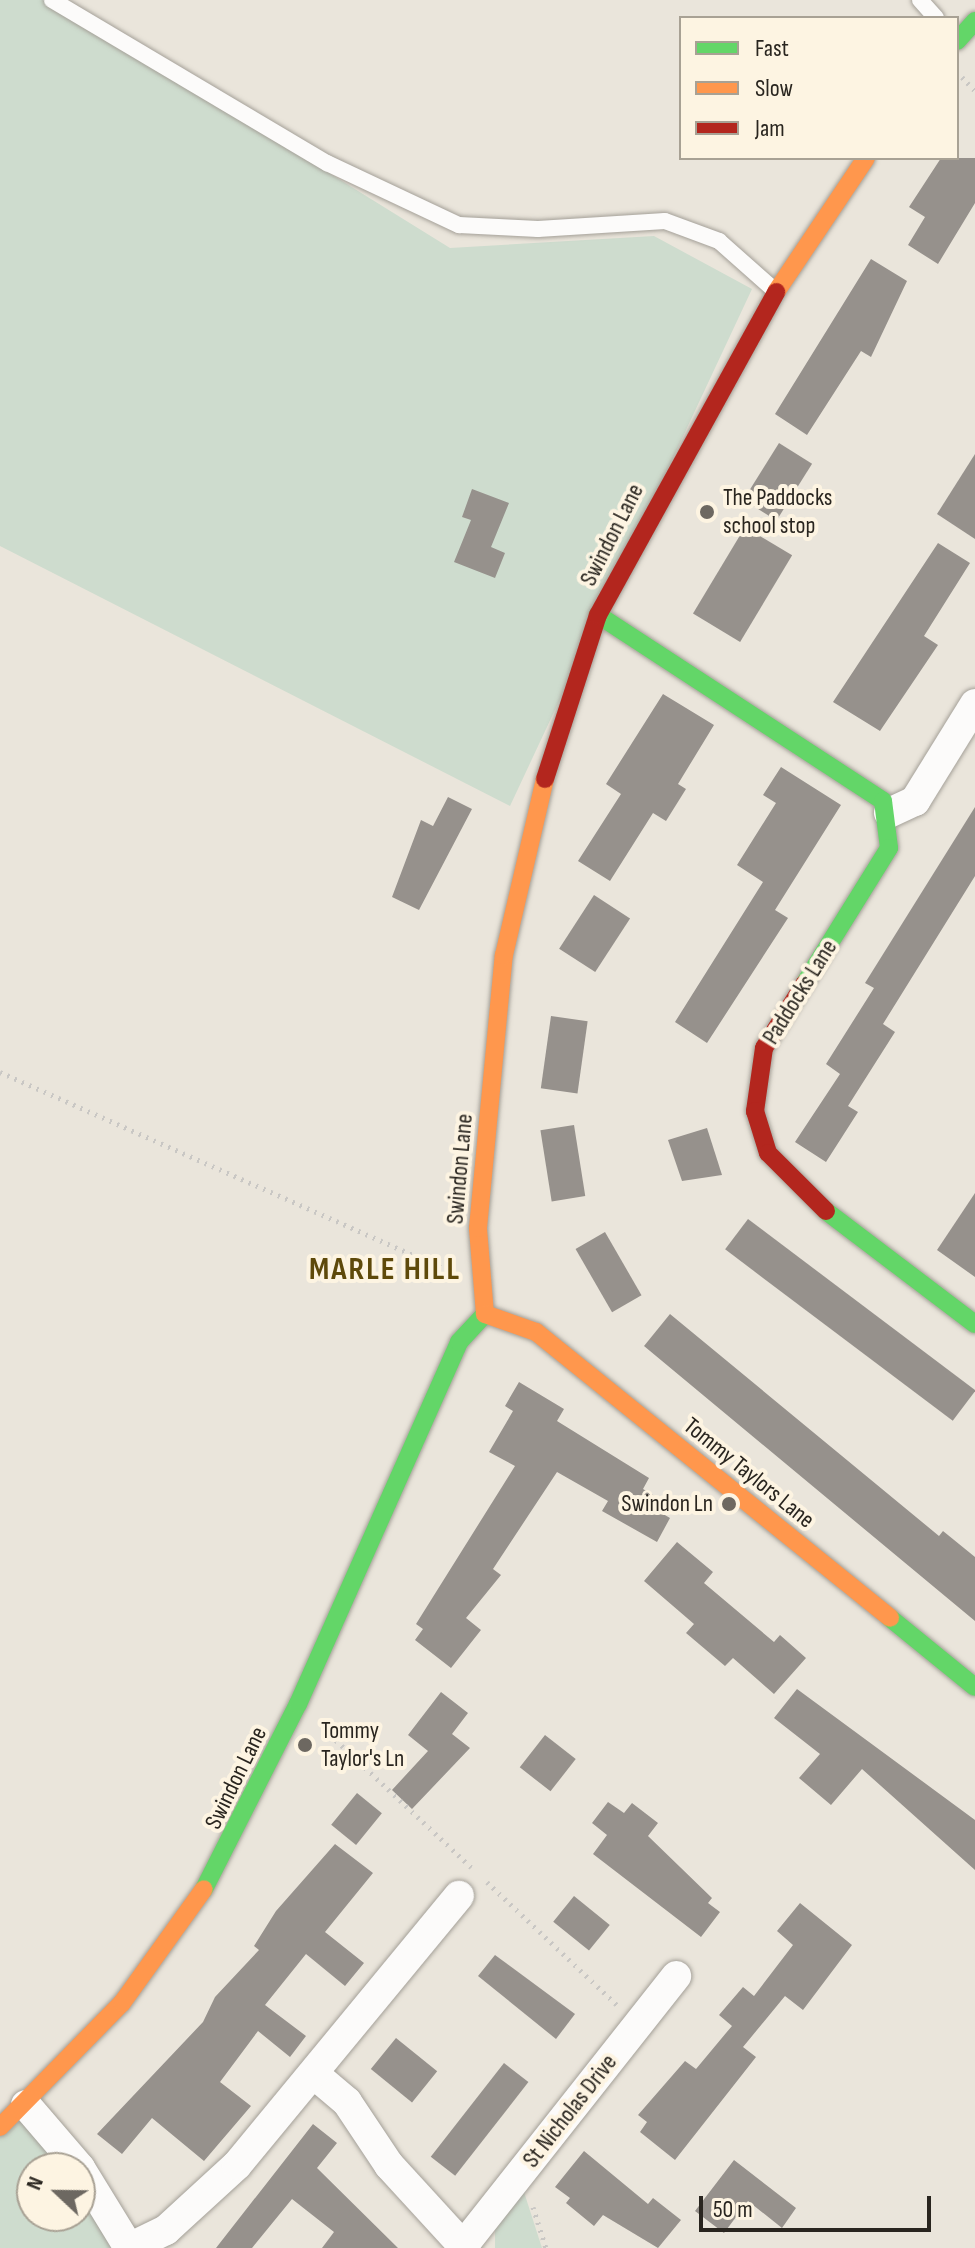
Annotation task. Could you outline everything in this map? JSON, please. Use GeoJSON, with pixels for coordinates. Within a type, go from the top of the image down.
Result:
{"type":"FeatureCollection","features":[{"type":"Feature","properties":{"kind":"street"},"geometry":{"type":"LineString","coordinates":[[959,39],[975,21]]}},
{"type":"Feature","properties":{"kind":"street","name":"Swindon Lane"},"geometry":{"type":"LineString","coordinates":[[0,2127],[26,2105],[122,2003],[229,1847],[459,1342],[485,1314],[480,1284],[478,1228],[504,955],[556,730],[598,615],[679,457],[776,292],[865,160]]}},
{"type":"Feature","properties":{"kind":"street"},"geometry":{"type":"LineString","coordinates":[[598,615],[866,783],[889,813],[915,801],[975,704]]}},
{"type":"Feature","properties":{"kind":"street","name":"Paddocks Lane"},"geometry":{"type":"LineString","coordinates":[[889,813],[889,848],[764,1048],[755,1111],[768,1153],[797,1189],[975,1324]]}},
{"type":"Feature","properties":{"kind":"street","name":"Tommy Taylors Lane"},"geometry":{"type":"LineString","coordinates":[[485,1314],[536,1332],[975,1687]]}},
{"type":"Feature","properties":{"kind":"street"},"geometry":{"type":"LineString","coordinates":[[96,2194],[129,2248],[200,2203],[314,2074],[459,1896]]}},
{"type":"Feature","properties":{"kind":"street","name":"St Nicholas Drive"},"geometry":{"type":"LineString","coordinates":[[314,2074],[347,2102],[389,2165],[464,2247],[676,1976]]}},
{"type":"Feature","properties":{"kind":"street"},"geometry":{"type":"LineString","coordinates":[[26,2105],[66,2152]]}},
{"type":"Feature","properties":{"kind":"lane"},"geometry":{"type":"LineString","coordinates":[[52,0],[327,163],[459,225],[538,229],[665,221],[719,241],[776,292]]}},
{"type":"Feature","properties":{"kind":"lane"},"geometry":{"type":"LineString","coordinates":[[920,0],[934,16]]}},
{"type":"Feature","properties":{"kind":"path"},"geometry":{"type":"LineString","coordinates":[[959,74],[975,91]]}},
{"type":"Feature","properties":{"kind":"path"},"geometry":{"type":"LineString","coordinates":[[0,1072],[480,1284]]}},
{"type":"Feature","properties":{"kind":"green space"},"geometry":{"type":"Polygon","coordinates":[[[0,0],[50,0],[450,248],[654,236],[752,289],[510,806],[0,546],[0,0]]]}},
{"type":"Feature","properties":{"kind":"green space"},"geometry":{"type":"Polygon","coordinates":[[[26,2105],[66,2152],[16,2152],[16,2232],[96,2232],[96,2194],[129,2248],[0,2248],[0,2127],[26,2105]]]}},
{"type":"Feature","properties":{"kind":"green space"},"geometry":{"type":"Polygon","coordinates":[[[523,2189],[542,2248],[495,2248],[495,2226],[523,2189]]]}},
{"type":"Feature","properties":{"kind":"building"},"geometry":{"type":"Polygon","coordinates":[[[975,158],[975,203],[938,264],[908,245],[925,217],[909,207],[940,160],[975,158]]]}},
{"type":"Feature","properties":{"kind":"building"},"geometry":{"type":"Polygon","coordinates":[[[871,259],[907,281],[871,357],[861,351],[807,435],[775,414],[871,259]]]}},
{"type":"Feature","properties":{"kind":"building"},"geometry":{"type":"Polygon","coordinates":[[[779,443],[812,464],[777,520],[743,500],[779,443]]]}},
{"type":"Feature","properties":{"kind":"building"},"geometry":{"type":"Polygon","coordinates":[[[975,454],[975,539],[937,514],[975,454]]]}},
{"type":"Feature","properties":{"kind":"building"},"geometry":{"type":"Polygon","coordinates":[[[472,489],[509,503],[491,547],[505,553],[495,578],[454,562],[471,520],[462,517],[472,489]]]}},
{"type":"Feature","properties":{"kind":"building"},"geometry":{"type":"Polygon","coordinates":[[[745,527],[792,555],[740,642],[693,614],[745,527]]]}},
{"type":"Feature","properties":{"kind":"building"},"geometry":{"type":"Polygon","coordinates":[[[938,543],[970,563],[924,636],[938,645],[880,731],[833,702],[938,543]]]}},
{"type":"Feature","properties":{"kind":"building"},"geometry":{"type":"Polygon","coordinates":[[[663,694],[714,725],[678,784],[686,789],[666,821],[653,813],[610,881],[578,861],[621,794],[606,784],[663,694]]]}},
{"type":"Feature","properties":{"kind":"building"},"geometry":{"type":"Polygon","coordinates":[[[781,767],[841,805],[775,910],[788,918],[707,1043],[675,1022],[763,882],[737,865],[776,803],[763,795],[781,767]]]}},
{"type":"Feature","properties":{"kind":"building"},"geometry":{"type":"Polygon","coordinates":[[[448,797],[472,809],[419,910],[392,897],[421,820],[433,826],[448,797]]]}},
{"type":"Feature","properties":{"kind":"building"},"geometry":{"type":"Polygon","coordinates":[[[975,807],[975,876],[883,1024],[895,1032],[848,1106],[858,1112],[826,1162],[795,1142],[840,1074],[826,1064],[874,988],[865,983],[975,807]]]}},
{"type":"Feature","properties":{"kind":"building"},"geometry":{"type":"Polygon","coordinates":[[[594,895],[630,918],[595,972],[559,949],[594,895]]]}},
{"type":"Feature","properties":{"kind":"building"},"geometry":{"type":"Polygon","coordinates":[[[551,1016],[588,1021],[577,1093],[541,1088],[551,1016]]]}},
{"type":"Feature","properties":{"kind":"building"},"geometry":{"type":"Polygon","coordinates":[[[574,1125],[585,1196],[552,1201],[540,1130],[574,1125]]]}},
{"type":"Feature","properties":{"kind":"building"},"geometry":{"type":"Polygon","coordinates":[[[707,1128],[722,1175],[682,1181],[668,1140],[707,1128]]]}},
{"type":"Feature","properties":{"kind":"building"},"geometry":{"type":"Polygon","coordinates":[[[975,1193],[975,1277],[937,1250],[975,1193]]]}},
{"type":"Feature","properties":{"kind":"building"},"geometry":{"type":"Polygon","coordinates":[[[748,1219],[975,1390],[953,1421],[725,1249],[748,1219]]]}},
{"type":"Feature","properties":{"kind":"building"},"geometry":{"type":"Polygon","coordinates":[[[605,1232],[642,1295],[612,1312],[576,1249],[605,1232]]]}},
{"type":"Feature","properties":{"kind":"building"},"geometry":{"type":"Polygon","coordinates":[[[670,1314],[939,1536],[943,1531],[975,1557],[975,1621],[644,1346],[670,1314]]]}},
{"type":"Feature","properties":{"kind":"building"},"geometry":{"type":"Polygon","coordinates":[[[519,1382],[564,1409],[557,1421],[649,1478],[643,1489],[663,1501],[658,1511],[670,1518],[657,1542],[602,1511],[608,1501],[557,1472],[493,1569],[501,1575],[466,1618],[481,1630],[451,1668],[415,1640],[423,1629],[416,1624],[515,1466],[489,1452],[513,1411],[505,1406],[519,1382]]]}},
{"type":"Feature","properties":{"kind":"building"},"geometry":{"type":"Polygon","coordinates":[[[677,1542],[713,1572],[704,1583],[774,1642],[780,1635],[806,1658],[774,1694],[733,1658],[725,1666],[686,1633],[694,1624],[644,1581],[677,1542]]]}},
{"type":"Feature","properties":{"kind":"building"},"geometry":{"type":"Polygon","coordinates":[[[797,1689],[975,1820],[975,1870],[862,1769],[831,1805],[799,1778],[820,1754],[774,1718],[797,1689]]]}},
{"type":"Feature","properties":{"kind":"building"},"geometry":{"type":"Polygon","coordinates":[[[441,1692],[468,1713],[452,1734],[470,1748],[412,1809],[392,1790],[428,1751],[408,1735],[441,1692]]]}},
{"type":"Feature","properties":{"kind":"building"},"geometry":{"type":"Polygon","coordinates":[[[545,1735],[576,1759],[550,1791],[520,1767],[545,1735]]]}},
{"type":"Feature","properties":{"kind":"building"},"geometry":{"type":"Polygon","coordinates":[[[357,1793],[382,1813],[356,1845],[331,1825],[357,1793]]]}},
{"type":"Feature","properties":{"kind":"building"},"geometry":{"type":"Polygon","coordinates":[[[608,1802],[624,1813],[632,1803],[658,1823],[648,1836],[712,1898],[708,1903],[720,1912],[701,1937],[593,1854],[607,1835],[592,1823],[608,1802]]]}},
{"type":"Feature","properties":{"kind":"building"},"geometry":{"type":"Polygon","coordinates":[[[335,1844],[373,1873],[325,1932],[364,1963],[345,1986],[306,1954],[265,2005],[306,2036],[290,2057],[258,2031],[220,2082],[251,2106],[204,2161],[152,2118],[122,2154],[97,2134],[203,2022],[215,1997],[259,1950],[254,1946],[276,1911],[335,1844]]]}},
{"type":"Feature","properties":{"kind":"building"},"geometry":{"type":"Polygon","coordinates":[[[574,1896],[610,1925],[589,1951],[553,1922],[574,1896]]]}},
{"type":"Feature","properties":{"kind":"building"},"geometry":{"type":"Polygon","coordinates":[[[800,1903],[852,1945],[803,2010],[785,1996],[743,2047],[756,2057],[675,2160],[640,2132],[647,2122],[638,2115],[685,2061],[696,2069],[732,2026],[719,2015],[743,1987],[754,1996],[793,1945],[777,1931],[800,1903]]]}},
{"type":"Feature","properties":{"kind":"building"},"geometry":{"type":"Polygon","coordinates":[[[495,1955],[575,2014],[556,2039],[478,1976],[495,1955]]]}},
{"type":"Feature","properties":{"kind":"building"},"geometry":{"type":"Polygon","coordinates":[[[396,2038],[437,2071],[412,2102],[371,2069],[396,2038]]]}},
{"type":"Feature","properties":{"kind":"building"},"geometry":{"type":"Polygon","coordinates":[[[504,2063],[528,2082],[455,2176],[431,2157],[504,2063]]]}},
{"type":"Feature","properties":{"kind":"building"},"geometry":{"type":"Polygon","coordinates":[[[313,2124],[337,2143],[317,2168],[398,2248],[322,2248],[334,2232],[292,2199],[252,2248],[216,2248],[313,2124]]]}},
{"type":"Feature","properties":{"kind":"building"},"geometry":{"type":"Polygon","coordinates":[[[584,2151],[648,2204],[653,2198],[681,2220],[658,2248],[603,2215],[594,2226],[566,2203],[570,2198],[555,2187],[584,2151]]]}},
{"type":"Feature","properties":{"kind":"building"},"geometry":{"type":"Polygon","coordinates":[[[734,2160],[796,2208],[782,2228],[748,2201],[724,2233],[695,2211],[734,2160]]]}},
{"type":"Feature","properties":{"kind":"traffic: fast"},"geometry":{"type":"LineString","coordinates":[[959,39],[975,21]]}},
{"type":"Feature","properties":{"kind":"traffic: fast"},"geometry":{"type":"LineString","coordinates":[[598,615],[883,801],[889,848],[805,983]]}},
{"type":"Feature","properties":{"kind":"traffic: fast"},"geometry":{"type":"LineString","coordinates":[[826,1211],[975,1324]]}},
{"type":"Feature","properties":{"kind":"traffic: fast"},"geometry":{"type":"LineString","coordinates":[[204,1889],[298,1704],[459,1342],[485,1314]]}},
{"type":"Feature","properties":{"kind":"traffic: fast"},"geometry":{"type":"LineString","coordinates":[[890,1618],[975,1687]]}},
{"type":"Feature","properties":{"kind":"traffic: slow"},"geometry":{"type":"LineString","coordinates":[[776,292],[865,160]]}},
{"type":"Feature","properties":{"kind":"traffic: slow"},"geometry":{"type":"LineString","coordinates":[[485,1314],[478,1228],[504,955],[545,779]]}},
{"type":"Feature","properties":{"kind":"traffic: slow"},"geometry":{"type":"LineString","coordinates":[[485,1314],[536,1332],[890,1618]]}},
{"type":"Feature","properties":{"kind":"traffic: slow"},"geometry":{"type":"LineString","coordinates":[[0,2127],[122,2003],[204,1889]]}},
{"type":"Feature","properties":{"kind":"traffic: jam"},"geometry":{"type":"LineString","coordinates":[[545,779],[598,615],[776,292]]}},
{"type":"Feature","properties":{"kind":"traffic: jam"},"geometry":{"type":"LineString","coordinates":[[805,983],[764,1048],[755,1111],[768,1153],[826,1211]]}},
{"type":"Feature","properties":{"kind":"place","name":"The Paddocks school stop"},"geometry":{"type":"Point","coordinates":[707,512]}},
{"type":"Feature","properties":{"kind":"place","name":"Swindon Ln"},"geometry":{"type":"Point","coordinates":[729,1504]}},
{"type":"Feature","properties":{"kind":"place","name":"Tommy Taylor's Ln"},"geometry":{"type":"Point","coordinates":[305,1745]}},
{"type":"Feature","properties":{"kind":"district","name":"MARLE HILL"},"geometry":{"type":"Point","coordinates":[385,1270]}}]}
